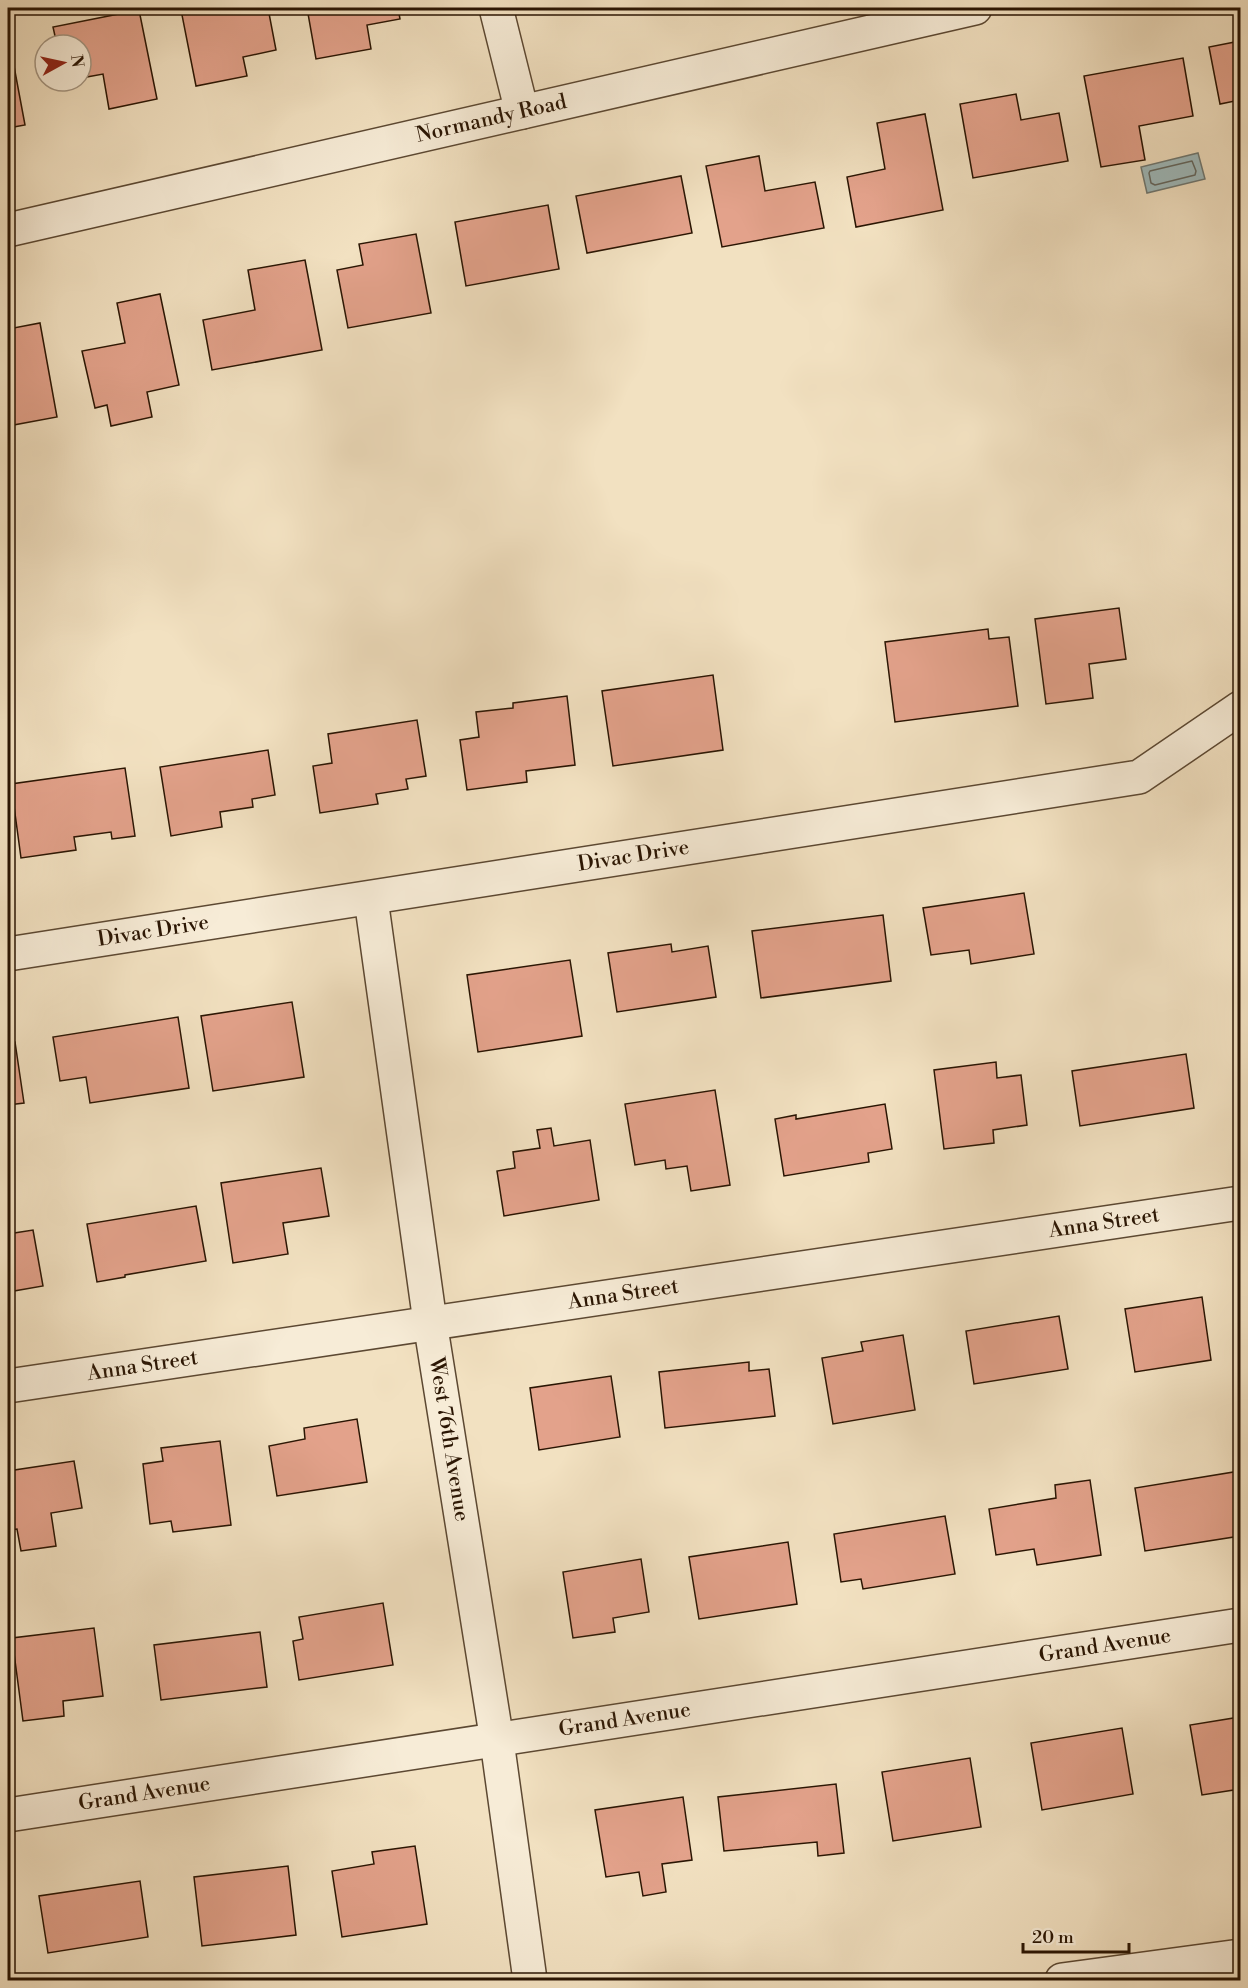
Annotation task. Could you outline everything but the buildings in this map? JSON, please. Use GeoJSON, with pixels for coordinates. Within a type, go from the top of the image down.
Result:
{"type":"FeatureCollection","features":[{"type":"Feature","properties":{"kind":"street"},"geometry":{"type":"LineString","coordinates":[[496,8],[522,112]]}},
{"type":"Feature","properties":{"kind":"street","name":"Normandy Road"},"geometry":{"type":"LineString","coordinates":[[8,230],[975,8]]}},
{"type":"Feature","properties":{"kind":"street","name":"Divac Drive"},"geometry":{"type":"LineString","coordinates":[[8,954],[1139,777],[1240,708]]}},
{"type":"Feature","properties":{"kind":"street","name":"West 76th Avenue"},"geometry":{"type":"LineString","coordinates":[[371,898],[430,1322],[497,1741],[530,1980]]}},
{"type":"Feature","properties":{"kind":"street","name":"Anna Street"},"geometry":{"type":"LineString","coordinates":[[8,1386],[1240,1203]]}},
{"type":"Feature","properties":{"kind":"street","name":"Grand Avenue"},"geometry":{"type":"LineString","coordinates":[[8,1815],[1240,1625]]}},
{"type":"Feature","properties":{"kind":"street"},"geometry":{"type":"LineString","coordinates":[[1062,1980],[1240,1956]]}},
{"type":"Feature","properties":{"kind":"water"},"geometry":{"type":"Polygon","coordinates":[[[1198,153],[1205,179],[1147,193],[1141,167],[1198,153]]]}}]}
